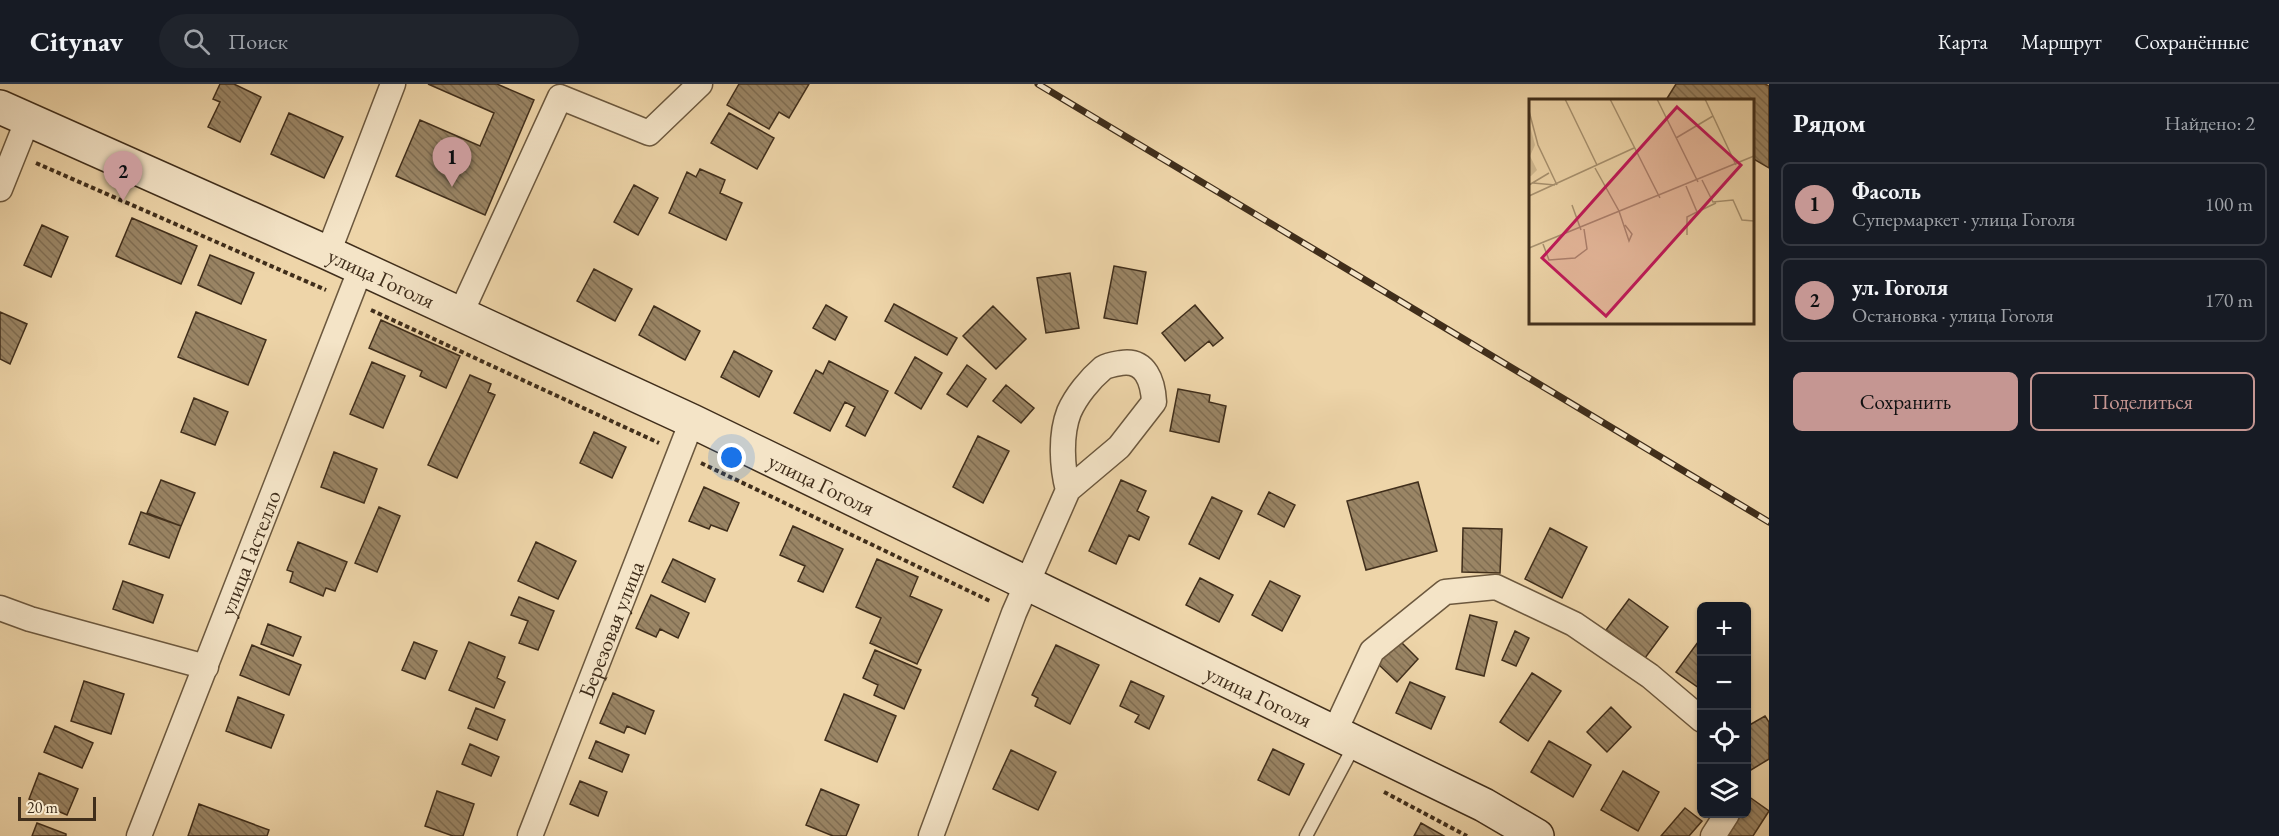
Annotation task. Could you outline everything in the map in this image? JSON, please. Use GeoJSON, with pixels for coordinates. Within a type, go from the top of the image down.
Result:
{"type":"FeatureCollection","features":[{"type":"Feature","properties":{"kind":"main road","name":"улица Гоголя"},"geometry":{"type":"LineString","coordinates":[[14,113],[328,253],[692,421],[1020,598],[1345,738],[1484,805],[1537,836]]}},
{"type":"Feature","properties":{"kind":"street"},"geometry":{"type":"LineString","coordinates":[[328,253],[393,84]]}},
{"type":"Feature","properties":{"kind":"street"},"geometry":{"type":"LineString","coordinates":[[460,315],[556,90],[649,133],[700,84]]}},
{"type":"Feature","properties":{"kind":"street"},"geometry":{"type":"LineString","coordinates":[[0,189],[15,153],[14,113]]}},
{"type":"Feature","properties":{"kind":"street","name":"улица Гастелло"},"geometry":{"type":"LineString","coordinates":[[139,836],[361,268]]}},
{"type":"Feature","properties":{"kind":"street"},"geometry":{"type":"LineString","coordinates":[[930,836],[1020,598],[1068,490],[1119,447],[1154,402],[1153,382],[1143,369],[1128,362],[1105,366],[1083,388],[1068,413],[1063,471],[1068,490]]}},
{"type":"Feature","properties":{"kind":"street","name":"Березовая улица"},"geometry":{"type":"LineString","coordinates":[[530,836],[692,421]]}},
{"type":"Feature","properties":{"kind":"street"},"geometry":{"type":"LineString","coordinates":[[1345,738],[1372,651],[1445,592],[1496,587],[1574,624],[1650,676],[1697,717]]}},
{"type":"Feature","properties":{"kind":"street"},"geometry":{"type":"LineString","coordinates":[[0,608],[30,619],[206,667]]}},
{"type":"Feature","properties":{"kind":"street"},"geometry":{"type":"LineString","coordinates":[[1713,836],[1724,818]]}},
{"type":"Feature","properties":{"kind":"lane"},"geometry":{"type":"LineString","coordinates":[[1306,836],[1345,738]]}},
{"type":"Feature","properties":{"kind":"path"},"geometry":{"type":"LineString","coordinates":[[15,153],[348,299],[680,453],[1020,598]]}},
{"type":"Feature","properties":{"kind":"path"},"geometry":{"type":"LineString","coordinates":[[1383,792],[1467,836]]}},
{"type":"Feature","properties":{"kind":"building"},"geometry":{"type":"Polygon","coordinates":[[[220,84],[234,84],[261,97],[240,142],[208,127],[220,102],[213,99],[220,84]]]}},
{"type":"Feature","properties":{"kind":"building"},"geometry":{"type":"Polygon","coordinates":[[[428,84],[497,84],[534,100],[485,215],[396,176],[420,120],[480,146],[494,113],[428,84]]]}},
{"type":"Feature","properties":{"kind":"building"},"geometry":{"type":"Polygon","coordinates":[[[739,84],[809,84],[789,118],[779,112],[769,129],[727,105],[739,84]]]}},
{"type":"Feature","properties":{"kind":"building"},"geometry":{"type":"Polygon","coordinates":[[[1676,84],[1765,84],[1769,86],[1769,168],[1754,159],[1754,99],[1667,99],[1676,84]]]}},
{"type":"Feature","properties":{"kind":"building"},"geometry":{"type":"Polygon","coordinates":[[[289,113],[343,137],[324,178],[271,154],[289,113]]]}},
{"type":"Feature","properties":{"kind":"building"},"geometry":{"type":"Polygon","coordinates":[[[729,113],[774,138],[757,169],[711,143],[729,113]]]}},
{"type":"Feature","properties":{"kind":"building"},"geometry":{"type":"Polygon","coordinates":[[[700,169],[725,180],[720,193],[742,203],[726,240],[669,213],[687,172],[696,177],[700,169]]]}},
{"type":"Feature","properties":{"kind":"building"},"geometry":{"type":"Polygon","coordinates":[[[634,185],[658,198],[638,235],[614,222],[634,185]]]}},
{"type":"Feature","properties":{"kind":"building"},"geometry":{"type":"Polygon","coordinates":[[[132,218],[197,246],[181,284],[116,256],[132,218]]]}},
{"type":"Feature","properties":{"kind":"building"},"geometry":{"type":"Polygon","coordinates":[[[42,225],[68,237],[51,277],[24,265],[42,225]]]}},
{"type":"Feature","properties":{"kind":"building"},"geometry":{"type":"Polygon","coordinates":[[[210,255],[254,273],[241,304],[198,285],[210,255]]]}},
{"type":"Feature","properties":{"kind":"building"},"geometry":{"type":"Polygon","coordinates":[[[1114,266],[1146,272],[1137,324],[1104,318],[1114,266]]]}},
{"type":"Feature","properties":{"kind":"building"},"geometry":{"type":"Polygon","coordinates":[[[594,269],[632,289],[615,321],[577,301],[594,269]]]}},
{"type":"Feature","properties":{"kind":"building"},"geometry":{"type":"Polygon","coordinates":[[[1070,273],[1079,328],[1046,333],[1037,278],[1070,273]]]}},
{"type":"Feature","properties":{"kind":"building"},"geometry":{"type":"Polygon","coordinates":[[[894,304],[957,338],[947,355],[885,321],[894,304]]]}},
{"type":"Feature","properties":{"kind":"building"},"geometry":{"type":"Polygon","coordinates":[[[826,305],[847,317],[835,340],[813,328],[826,305]]]}},
{"type":"Feature","properties":{"kind":"building"},"geometry":{"type":"Polygon","coordinates":[[[1195,305],[1223,338],[1213,346],[1209,341],[1185,361],[1162,333],[1195,305]]]}},
{"type":"Feature","properties":{"kind":"building"},"geometry":{"type":"Polygon","coordinates":[[[654,306],[700,331],[685,360],[639,335],[654,306]]]}},
{"type":"Feature","properties":{"kind":"building"},"geometry":{"type":"Polygon","coordinates":[[[993,306],[1026,339],[996,369],[963,336],[993,306]]]}},
{"type":"Feature","properties":{"kind":"building"},"geometry":{"type":"Polygon","coordinates":[[[0,312],[27,324],[10,364],[0,359],[0,312]]]}},
{"type":"Feature","properties":{"kind":"building"},"geometry":{"type":"Polygon","coordinates":[[[196,312],[266,340],[248,385],[178,357],[196,312]]]}},
{"type":"Feature","properties":{"kind":"building"},"geometry":{"type":"Polygon","coordinates":[[[381,320],[460,356],[446,388],[420,376],[422,371],[369,348],[381,320]]]}},
{"type":"Feature","properties":{"kind":"building"},"geometry":{"type":"Polygon","coordinates":[[[734,351],[772,371],[759,397],[721,377],[734,351]]]}},
{"type":"Feature","properties":{"kind":"building"},"geometry":{"type":"Polygon","coordinates":[[[915,357],[942,373],[921,409],[895,393],[915,357]]]}},
{"type":"Feature","properties":{"kind":"building"},"geometry":{"type":"Polygon","coordinates":[[[829,361],[888,391],[865,436],[846,426],[855,407],[845,402],[830,431],[794,413],[816,370],[823,374],[829,361]]]}},
{"type":"Feature","properties":{"kind":"building"},"geometry":{"type":"Polygon","coordinates":[[[372,362],[405,376],[383,428],[350,414],[372,362]]]}},
{"type":"Feature","properties":{"kind":"building"},"geometry":{"type":"Polygon","coordinates":[[[967,365],[986,379],[967,407],[947,394],[967,365]]]}},
{"type":"Feature","properties":{"kind":"building"},"geometry":{"type":"Polygon","coordinates":[[[470,375],[491,384],[488,392],[495,395],[457,478],[428,465],[470,375]]]}},
{"type":"Feature","properties":{"kind":"building"},"geometry":{"type":"Polygon","coordinates":[[[1006,385],[1034,408],[1021,423],[993,401],[1006,385]]]}},
{"type":"Feature","properties":{"kind":"building"},"geometry":{"type":"Polygon","coordinates":[[[1178,389],[1210,395],[1209,402],[1226,406],[1219,442],[1170,431],[1178,389]]]}},
{"type":"Feature","properties":{"kind":"building"},"geometry":{"type":"Polygon","coordinates":[[[194,398],[228,412],[215,445],[181,432],[194,398]]]}},
{"type":"Feature","properties":{"kind":"building"},"geometry":{"type":"Polygon","coordinates":[[[594,432],[626,447],[612,478],[580,463],[594,432]]]}},
{"type":"Feature","properties":{"kind":"building"},"geometry":{"type":"Polygon","coordinates":[[[978,436],[1009,451],[983,503],[953,487],[978,436]]]}},
{"type":"Feature","properties":{"kind":"building"},"geometry":{"type":"Polygon","coordinates":[[[334,452],[377,469],[364,503],[321,487],[334,452]]]}},
{"type":"Feature","properties":{"kind":"building"},"geometry":{"type":"Polygon","coordinates":[[[161,480],[195,493],[181,526],[147,513],[161,480]]]}},
{"type":"Feature","properties":{"kind":"building"},"geometry":{"type":"Polygon","coordinates":[[[1121,480],[1146,491],[1137,511],[1149,517],[1139,540],[1129,535],[1116,564],[1089,551],[1121,480]]]}},
{"type":"Feature","properties":{"kind":"building"},"geometry":{"type":"Polygon","coordinates":[[[1418,482],[1437,551],[1366,570],[1347,501],[1418,482]]]}},
{"type":"Feature","properties":{"kind":"building"},"geometry":{"type":"Polygon","coordinates":[[[704,487],[739,503],[727,531],[711,525],[709,529],[689,521],[704,487]]]}},
{"type":"Feature","properties":{"kind":"building"},"geometry":{"type":"Polygon","coordinates":[[[1269,492],[1295,505],[1284,527],[1258,514],[1269,492]]]}},
{"type":"Feature","properties":{"kind":"building"},"geometry":{"type":"Polygon","coordinates":[[[1212,497],[1242,511],[1219,559],[1189,544],[1212,497]]]}},
{"type":"Feature","properties":{"kind":"building"},"geometry":{"type":"Polygon","coordinates":[[[379,507],[400,516],[377,572],[355,563],[379,507]]]}},
{"type":"Feature","properties":{"kind":"building"},"geometry":{"type":"Polygon","coordinates":[[[141,512],[181,526],[169,558],[129,544],[141,512]]]}},
{"type":"Feature","properties":{"kind":"building"},"geometry":{"type":"Polygon","coordinates":[[[793,526],[843,549],[823,592],[798,581],[805,566],[780,555],[793,526]]]}},
{"type":"Feature","properties":{"kind":"building"},"geometry":{"type":"Polygon","coordinates":[[[1463,528],[1502,529],[1500,573],[1462,572],[1463,528]]]}},
{"type":"Feature","properties":{"kind":"building"},"geometry":{"type":"Polygon","coordinates":[[[1550,528],[1587,547],[1562,598],[1525,579],[1550,528]]]}},
{"type":"Feature","properties":{"kind":"building"},"geometry":{"type":"Polygon","coordinates":[[[298,542],[347,562],[335,591],[326,588],[323,596],[290,582],[293,572],[287,570],[298,542]]]}},
{"type":"Feature","properties":{"kind":"building"},"geometry":{"type":"Polygon","coordinates":[[[536,542],[576,561],[558,599],[518,581],[536,542]]]}},
{"type":"Feature","properties":{"kind":"building"},"geometry":{"type":"Polygon","coordinates":[[[673,559],[715,579],[705,602],[662,582],[673,559]]]}},
{"type":"Feature","properties":{"kind":"building"},"geometry":{"type":"Polygon","coordinates":[[[877,559],[918,577],[910,596],[942,610],[917,664],[870,643],[881,618],[856,607],[877,559]]]}},
{"type":"Feature","properties":{"kind":"building"},"geometry":{"type":"Polygon","coordinates":[[[1200,578],[1233,595],[1219,622],[1186,605],[1200,578]]]}},
{"type":"Feature","properties":{"kind":"building"},"geometry":{"type":"Polygon","coordinates":[[[123,581],[163,595],[153,623],[113,609],[123,581]]]}},
{"type":"Feature","properties":{"kind":"building"},"geometry":{"type":"Polygon","coordinates":[[[1270,581],[1300,596],[1282,631],[1252,615],[1270,581]]]}},
{"type":"Feature","properties":{"kind":"building"},"geometry":{"type":"Polygon","coordinates":[[[651,595],[689,613],[678,638],[660,629],[656,637],[636,628],[651,595]]]}},
{"type":"Feature","properties":{"kind":"building"},"geometry":{"type":"Polygon","coordinates":[[[519,597],[554,611],[538,650],[519,643],[528,621],[511,615],[519,597]]]}},
{"type":"Feature","properties":{"kind":"building"},"geometry":{"type":"Polygon","coordinates":[[[1629,599],[1668,627],[1645,658],[1606,630],[1629,599]]]}},
{"type":"Feature","properties":{"kind":"building"},"geometry":{"type":"Polygon","coordinates":[[[1470,615],[1497,622],[1484,676],[1456,669],[1470,615]]]}},
{"type":"Feature","properties":{"kind":"building"},"geometry":{"type":"Polygon","coordinates":[[[268,624],[301,637],[293,656],[261,644],[268,624]]]}},
{"type":"Feature","properties":{"kind":"building"},"geometry":{"type":"Polygon","coordinates":[[[1515,631],[1529,638],[1516,666],[1502,660],[1515,631]]]}},
{"type":"Feature","properties":{"kind":"building"},"geometry":{"type":"Polygon","coordinates":[[[1399,640],[1418,659],[1397,682],[1377,663],[1399,640]]]}},
{"type":"Feature","properties":{"kind":"building"},"geometry":{"type":"Polygon","coordinates":[[[414,642],[437,651],[425,679],[402,670],[414,642]]]}},
{"type":"Feature","properties":{"kind":"building"},"geometry":{"type":"Polygon","coordinates":[[[469,642],[505,657],[497,678],[505,682],[494,708],[449,690],[469,642]]]}},
{"type":"Feature","properties":{"kind":"building"},"geometry":{"type":"Polygon","coordinates":[[[1697,643],[1697,687],[1676,672],[1697,643]]]}},
{"type":"Feature","properties":{"kind":"building"},"geometry":{"type":"Polygon","coordinates":[[[252,645],[301,665],[289,695],[240,675],[252,645]]]}},
{"type":"Feature","properties":{"kind":"building"},"geometry":{"type":"Polygon","coordinates":[[[1056,645],[1099,665],[1070,724],[1035,706],[1038,698],[1032,695],[1056,645]]]}},
{"type":"Feature","properties":{"kind":"building"},"geometry":{"type":"Polygon","coordinates":[[[875,650],[921,670],[904,709],[874,695],[878,685],[863,678],[875,650]]]}},
{"type":"Feature","properties":{"kind":"building"},"geometry":{"type":"Polygon","coordinates":[[[1532,673],[1561,691],[1528,741],[1500,722],[1532,673]]]}},
{"type":"Feature","properties":{"kind":"building"},"geometry":{"type":"Polygon","coordinates":[[[84,681],[124,694],[111,734],[71,721],[84,681]]]}},
{"type":"Feature","properties":{"kind":"building"},"geometry":{"type":"Polygon","coordinates":[[[1131,681],[1164,696],[1149,729],[1135,722],[1139,715],[1120,706],[1131,681]]]}},
{"type":"Feature","properties":{"kind":"building"},"geometry":{"type":"Polygon","coordinates":[[[1410,682],[1445,697],[1431,729],[1396,713],[1410,682]]]}},
{"type":"Feature","properties":{"kind":"building"},"geometry":{"type":"Polygon","coordinates":[[[613,693],[654,711],[645,734],[627,726],[624,733],[600,723],[613,693]]]}},
{"type":"Feature","properties":{"kind":"building"},"geometry":{"type":"Polygon","coordinates":[[[844,694],[896,716],[877,762],[825,740],[844,694]]]}},
{"type":"Feature","properties":{"kind":"building"},"geometry":{"type":"Polygon","coordinates":[[[238,697],[284,715],[271,748],[226,731],[238,697]]]}},
{"type":"Feature","properties":{"kind":"building"},"geometry":{"type":"Polygon","coordinates":[[[1611,707],[1631,727],[1607,752],[1587,732],[1611,707]]]}},
{"type":"Feature","properties":{"kind":"building"},"geometry":{"type":"Polygon","coordinates":[[[476,708],[505,720],[497,740],[468,728],[476,708]]]}},
{"type":"Feature","properties":{"kind":"building"},"geometry":{"type":"Polygon","coordinates":[[[1765,716],[1769,722],[1769,759],[1751,770],[1751,764],[1751,724],[1765,716]]]}},
{"type":"Feature","properties":{"kind":"building"},"geometry":{"type":"Polygon","coordinates":[[[55,726],[93,743],[82,768],[44,752],[55,726]]]}},
{"type":"Feature","properties":{"kind":"building"},"geometry":{"type":"Polygon","coordinates":[[[596,741],[629,755],[622,772],[589,758],[596,741]]]}},
{"type":"Feature","properties":{"kind":"building"},"geometry":{"type":"Polygon","coordinates":[[[1549,741],[1591,765],[1573,797],[1531,772],[1549,741]]]}},
{"type":"Feature","properties":{"kind":"building"},"geometry":{"type":"Polygon","coordinates":[[[470,744],[499,757],[491,776],[462,764],[470,744]]]}},
{"type":"Feature","properties":{"kind":"building"},"geometry":{"type":"Polygon","coordinates":[[[1273,749],[1304,764],[1289,795],[1258,780],[1273,749]]]}},
{"type":"Feature","properties":{"kind":"building"},"geometry":{"type":"Polygon","coordinates":[[[1011,750],[1056,772],[1038,810],[993,789],[1011,750]]]}},
{"type":"Feature","properties":{"kind":"building"},"geometry":{"type":"Polygon","coordinates":[[[1623,771],[1659,792],[1638,831],[1601,810],[1623,771]]]}},
{"type":"Feature","properties":{"kind":"building"},"geometry":{"type":"Polygon","coordinates":[[[39,773],[78,789],[67,815],[29,799],[39,773]]]}},
{"type":"Feature","properties":{"kind":"building"},"geometry":{"type":"Polygon","coordinates":[[[580,781],[607,792],[598,816],[570,804],[580,781]]]}},
{"type":"Feature","properties":{"kind":"building"},"geometry":{"type":"Polygon","coordinates":[[[821,789],[859,805],[846,836],[833,836],[806,825],[821,789]]]}},
{"type":"Feature","properties":{"kind":"building"},"geometry":{"type":"Polygon","coordinates":[[[437,791],[474,804],[463,836],[453,836],[425,826],[437,791]]]}},
{"type":"Feature","properties":{"kind":"building"},"geometry":{"type":"Polygon","coordinates":[[[1751,798],[1769,811],[1753,836],[1719,836],[1732,818],[1751,818],[1751,798]]]}},
{"type":"Feature","properties":{"kind":"building"},"geometry":{"type":"Polygon","coordinates":[[[199,804],[269,830],[267,836],[188,836],[199,804]]]}},
{"type":"Feature","properties":{"kind":"building"},"geometry":{"type":"Polygon","coordinates":[[[1685,808],[1702,821],[1689,836],[1661,836],[1685,808]]]}},
{"type":"Feature","properties":{"kind":"building"},"geometry":{"type":"Polygon","coordinates":[[[37,823],[66,834],[66,836],[32,836],[37,823]]]}},
{"type":"Feature","properties":{"kind":"building"},"geometry":{"type":"Polygon","coordinates":[[[1421,823],[1444,836],[1414,836],[1421,823]]]}},
{"type":"Feature","properties":{"kind":"railway"},"geometry":{"type":"LineString","coordinates":[[1038,84],[1769,522]]}},
{"type":"Feature","properties":{"kind":"place","name":"Фасоль"},"geometry":{"type":"Point","coordinates":[452,187]}},
{"type":"Feature","properties":{"kind":"place","name":"ул. Гоголя"},"geometry":{"type":"Point","coordinates":[123,201]}}]}
